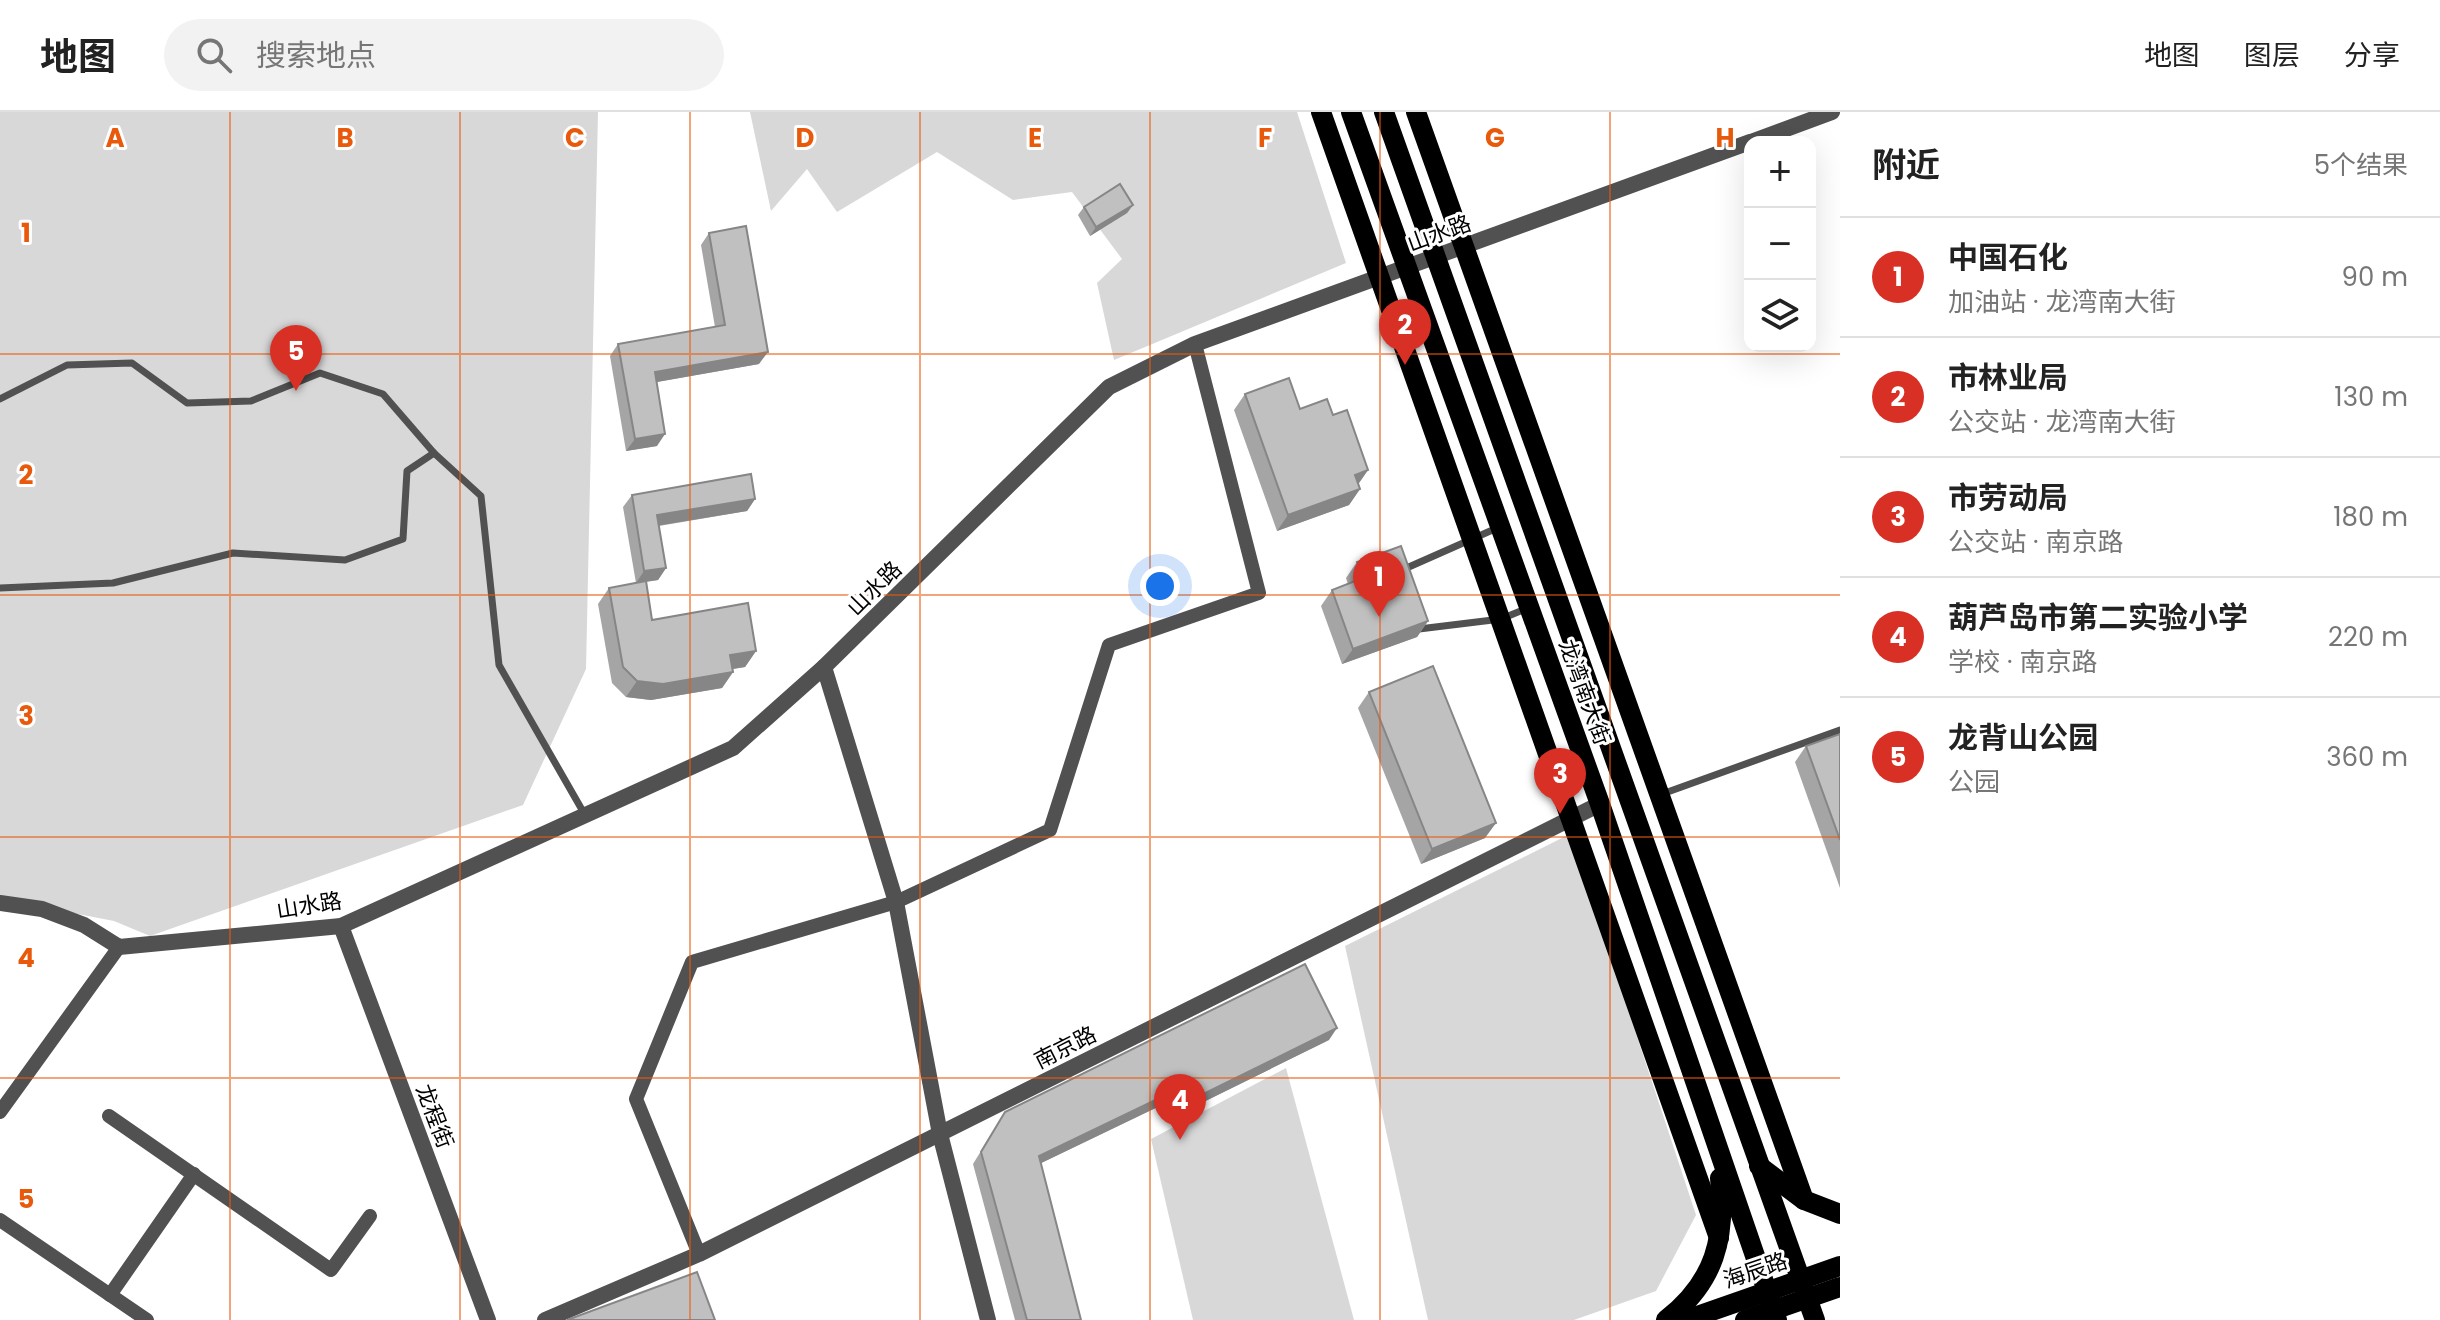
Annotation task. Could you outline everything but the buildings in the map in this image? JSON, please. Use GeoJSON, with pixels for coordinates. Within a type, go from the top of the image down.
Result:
{"type":"FeatureCollection","features":[{"type":"Feature","properties":{"kind":"main road"},"geometry":{"type":"LineString","coordinates":[[1321,112],[1719,1238]]}},
{"type":"Feature","properties":{"kind":"main road","name":"龙湾南大街"},"geometry":{"type":"LineString","coordinates":[[1351,112],[1600,804],[1773,1307]]}},
{"type":"Feature","properties":{"kind":"main road","name":"龙湾南大街"},"geometry":{"type":"LineString","coordinates":[[1384,112],[1815,1320]]}},
{"type":"Feature","properties":{"kind":"main road"},"geometry":{"type":"LineString","coordinates":[[1416,112],[1804,1200]]}},
{"type":"Feature","properties":{"kind":"main road"},"geometry":{"type":"LineString","coordinates":[[1540,550],[1569,540]]}},
{"type":"Feature","properties":{"kind":"main road"},"geometry":{"type":"LineString","coordinates":[[1541,733],[1570,723]]}},
{"type":"Feature","properties":{"kind":"main road"},"geometry":{"type":"LineString","coordinates":[[1703,1010],[1733,999]]}},
{"type":"Feature","properties":{"kind":"main road"},"geometry":{"type":"LineString","coordinates":[[1666,1320],[1690,1301],[1713,1263],[1724,1215],[1718,1146]]}},
{"type":"Feature","properties":{"kind":"main road"},"geometry":{"type":"LineString","coordinates":[[1759,1166],[1804,1200],[1840,1214]]}},
{"type":"Feature","properties":{"kind":"main road","name":"海辰路"},"geometry":{"type":"LineString","coordinates":[[1745,1320],[1803,1290],[1840,1266]]}},
{"type":"Feature","properties":{"kind":"main road","name":"海辰路"},"geometry":{"type":"LineString","coordinates":[[1803,1290],[1840,1287]]}},
{"type":"Feature","properties":{"kind":"main road","name":"海辰路"},"geometry":{"type":"LineString","coordinates":[[1686,1320],[1773,1307]]}},
{"type":"Feature","properties":{"kind":"street","name":"山水路"},"geometry":{"type":"LineString","coordinates":[[1766,136],[1832,112]]}},
{"type":"Feature","properties":{"kind":"street","name":"山水路"},"geometry":{"type":"LineString","coordinates":[[119,947],[341,926],[733,748],[824,667],[1109,387],[1195,344],[1744,144]]}},
{"type":"Feature","properties":{"kind":"street"},"geometry":{"type":"LineString","coordinates":[[699,1254],[636,1099],[692,962],[896,902],[1050,830],[1109,645],[1259,593],[1195,344]]}},
{"type":"Feature","properties":{"kind":"street"},"geometry":{"type":"LineString","coordinates":[[824,667],[896,902],[940,1134],[988,1320]]}},
{"type":"Feature","properties":{"kind":"street","name":"南京路"},"geometry":{"type":"LineString","coordinates":[[545,1320],[699,1254],[1600,804]]}},
{"type":"Feature","properties":{"kind":"street"},"geometry":{"type":"LineString","coordinates":[[0,903],[42,909],[84,925],[119,947],[0,1112]]}},
{"type":"Feature","properties":{"kind":"street","name":"龙程街"},"geometry":{"type":"LineString","coordinates":[[341,926],[488,1320]]}},
{"type":"Feature","properties":{"kind":"street"},"geometry":{"type":"LineString","coordinates":[[109,1116],[331,1270],[370,1216]]}},
{"type":"Feature","properties":{"kind":"street"},"geometry":{"type":"LineString","coordinates":[[110,1295],[194,1174]]}},
{"type":"Feature","properties":{"kind":"street"},"geometry":{"type":"LineString","coordinates":[[0,1220],[147,1320]]}},
{"type":"Feature","properties":{"kind":"lane"},"geometry":{"type":"LineString","coordinates":[[0,399],[67,365],[132,363],[187,403],[251,401],[320,373],[383,394],[434,453],[481,496],[499,665],[585,815]]}},
{"type":"Feature","properties":{"kind":"lane"},"geometry":{"type":"LineString","coordinates":[[0,588],[113,583],[233,553],[345,560],[403,539],[407,471],[434,453]]}},
{"type":"Feature","properties":{"kind":"lane"},"geometry":{"type":"LineString","coordinates":[[1404,586],[1399,572],[1499,527]]}},
{"type":"Feature","properties":{"kind":"lane"},"geometry":{"type":"LineString","coordinates":[[1414,615],[1419,629],[1501,619],[1528,608]]}},
{"type":"Feature","properties":{"kind":"lane"},"geometry":{"type":"LineString","coordinates":[[1660,795],[1840,730]]}},
{"type":"Feature","properties":{"kind":"shaded area"},"geometry":{"type":"Polygon","coordinates":[[[0,112],[598,112],[586,669],[523,805],[150,936],[114,921],[0,899],[0,112]]]}},
{"type":"Feature","properties":{"kind":"shaded area"},"geometry":{"type":"Polygon","coordinates":[[[750,112],[1297,112],[1346,263],[1114,360],[1097,283],[1122,259],[1072,192],[1013,200],[937,152],[837,212],[807,169],[771,211],[750,112]]]}},
{"type":"Feature","properties":{"kind":"shaded area"},"geometry":{"type":"Polygon","coordinates":[[[1570,834],[1696,1215],[1656,1291],[1574,1320],[1428,1320],[1345,946],[1570,834]]]}},
{"type":"Feature","properties":{"kind":"shaded area"},"geometry":{"type":"Polygon","coordinates":[[[1286,1068],[1354,1320],[1193,1320],[1151,1139],[1286,1068]]]}},
{"type":"Feature","properties":{"kind":"place","name":"市林业局"},"geometry":{"type":"Point","coordinates":[1405,365]}},
{"type":"Feature","properties":{"kind":"place","name":"龙背山公园"},"geometry":{"type":"Point","coordinates":[296,391]}},
{"type":"Feature","properties":{"kind":"place","name":"中国石化"},"geometry":{"type":"Point","coordinates":[1379,617]}},
{"type":"Feature","properties":{"kind":"place","name":"市劳动局"},"geometry":{"type":"Point","coordinates":[1560,814]}},
{"type":"Feature","properties":{"kind":"place","name":"葫芦岛市第二实验小学"},"geometry":{"type":"Point","coordinates":[1180,1140]}}]}
